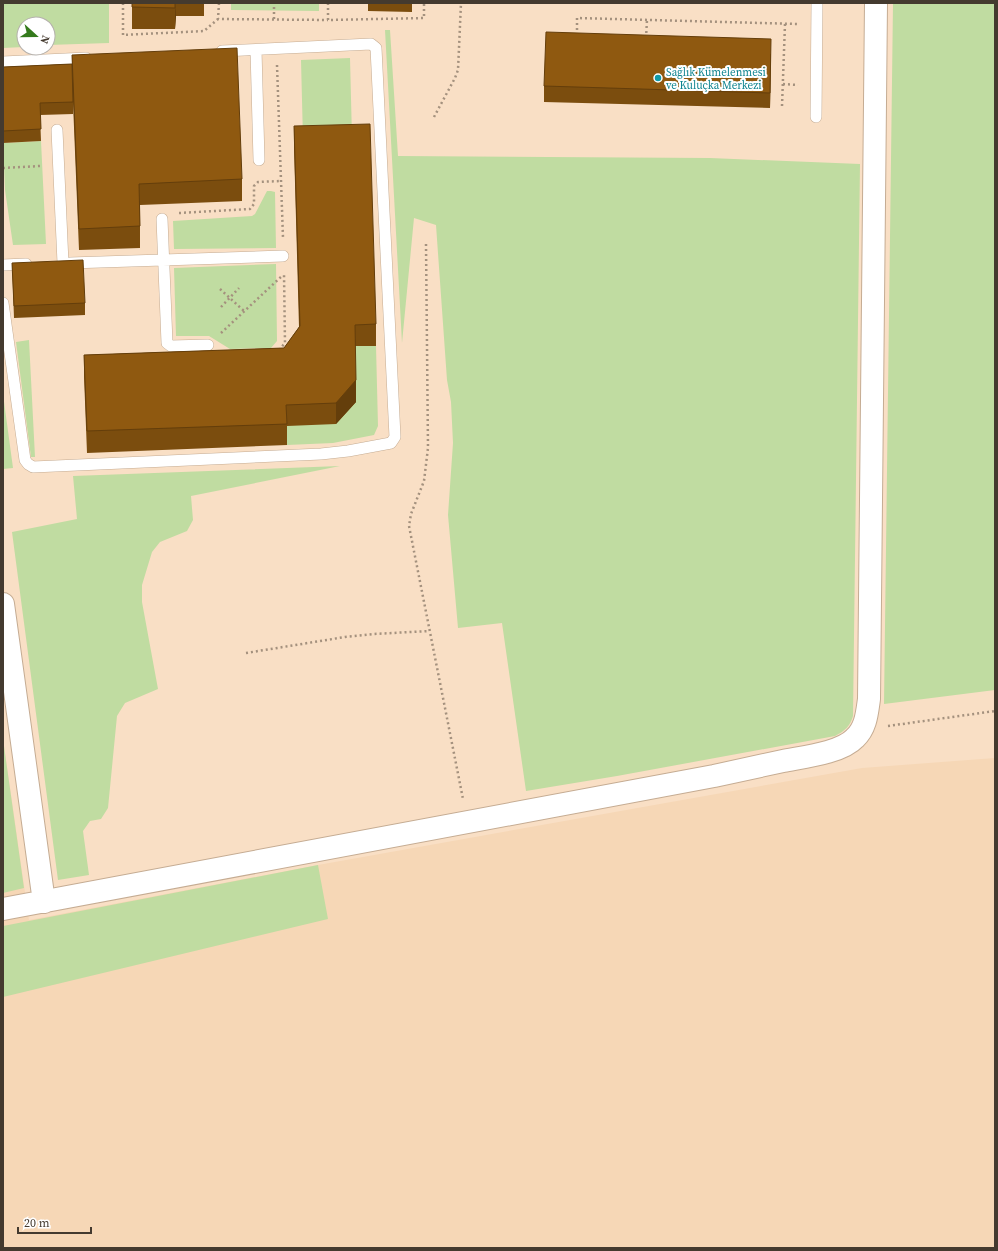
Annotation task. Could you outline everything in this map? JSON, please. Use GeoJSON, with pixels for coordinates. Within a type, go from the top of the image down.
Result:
{"type":"FeatureCollection","features":[{"type":"Feature","properties":{"kind":"street"},"geometry":{"type":"LineString","coordinates":[[3,909],[714,776],[840,748],[849,744],[856,738],[862,730],[868,711],[869,699],[876,3]]}},
{"type":"Feature","properties":{"kind":"street"},"geometry":{"type":"LineString","coordinates":[[3,604],[44,902]]}},
{"type":"Feature","properties":{"kind":"lane"},"geometry":{"type":"LineString","coordinates":[[816,116],[817,3]]}},
{"type":"Feature","properties":{"kind":"lane"},"geometry":{"type":"LineString","coordinates":[[3,303],[25,460],[33,467],[322,454],[348,452],[391,443],[395,437],[376,48],[371,44],[208,52]]}},
{"type":"Feature","properties":{"kind":"lane"},"geometry":{"type":"LineString","coordinates":[[256,50],[259,160]]}},
{"type":"Feature","properties":{"kind":"lane"},"geometry":{"type":"LineString","coordinates":[[3,62],[98,58]]}},
{"type":"Feature","properties":{"kind":"lane"},"geometry":{"type":"LineString","coordinates":[[57,130],[59,166],[59,263],[283,256]]}},
{"type":"Feature","properties":{"kind":"lane"},"geometry":{"type":"LineString","coordinates":[[162,219],[167,343],[172,346],[208,345]]}},
{"type":"Feature","properties":{"kind":"lane"},"geometry":{"type":"LineString","coordinates":[[3,265],[33,264]]}},
{"type":"Feature","properties":{"kind":"path"},"geometry":{"type":"LineString","coordinates":[[123,3],[123,35],[204,31],[218,19],[328,20],[424,18],[424,3]]}},
{"type":"Feature","properties":{"kind":"path"},"geometry":{"type":"LineString","coordinates":[[218,19],[219,3]]}},
{"type":"Feature","properties":{"kind":"path"},"geometry":{"type":"LineString","coordinates":[[274,3],[274,19]]}},
{"type":"Feature","properties":{"kind":"path"},"geometry":{"type":"LineString","coordinates":[[328,3],[328,20]]}},
{"type":"Feature","properties":{"kind":"path"},"geometry":{"type":"LineString","coordinates":[[434,117],[458,70],[461,3]]}},
{"type":"Feature","properties":{"kind":"path"},"geometry":{"type":"LineString","coordinates":[[576,41],[577,18],[817,24]]}},
{"type":"Feature","properties":{"kind":"path"},"geometry":{"type":"LineString","coordinates":[[645,42],[647,20]]}},
{"type":"Feature","properties":{"kind":"path"},"geometry":{"type":"LineString","coordinates":[[782,106],[785,24]]}},
{"type":"Feature","properties":{"kind":"path"},"geometry":{"type":"LineString","coordinates":[[277,49],[285,343],[278,352]]}},
{"type":"Feature","properties":{"kind":"path"},"geometry":{"type":"LineString","coordinates":[[3,168],[59,166]]}},
{"type":"Feature","properties":{"kind":"path"},"geometry":{"type":"LineString","coordinates":[[162,219],[166,214],[250,209],[254,204],[254,186],[258,182],[281,182]]}},
{"type":"Feature","properties":{"kind":"path"},"geometry":{"type":"LineString","coordinates":[[426,244],[428,448],[424,481],[411,514],[409,526],[467,822]]}},
{"type":"Feature","properties":{"kind":"path"},"geometry":{"type":"LineString","coordinates":[[208,345],[284,274]]}},
{"type":"Feature","properties":{"kind":"path"},"geometry":{"type":"LineString","coordinates":[[221,307],[239,288]]}},
{"type":"Feature","properties":{"kind":"path"},"geometry":{"type":"LineString","coordinates":[[220,289],[244,311]]}},
{"type":"Feature","properties":{"kind":"path"},"geometry":{"type":"LineString","coordinates":[[246,653],[345,637],[429,631]]}},
{"type":"Feature","properties":{"kind":"path"},"geometry":{"type":"LineString","coordinates":[[862,730],[995,711]]}},
{"type":"Feature","properties":{"kind":"shaded area"},"geometry":{"type":"Polygon","coordinates":[[[3,739],[29,920],[318,865],[862,768],[995,758],[995,1248],[3,1248],[3,739]]]}},
{"type":"Feature","properties":{"kind":"green space"},"geometry":{"type":"Polygon","coordinates":[[[3,3],[109,3],[109,43],[56,45],[56,16],[16,16],[16,47],[3,48],[3,3]]]}},
{"type":"Feature","properties":{"kind":"green space"},"geometry":{"type":"Polygon","coordinates":[[[231,3],[319,3],[319,11],[231,10],[231,3]]]}},
{"type":"Feature","properties":{"kind":"green space"},"geometry":{"type":"Polygon","coordinates":[[[893,3],[995,3],[995,690],[884,704],[893,3]]]}},
{"type":"Feature","properties":{"kind":"green space"},"geometry":{"type":"Polygon","coordinates":[[[385,30],[390,30],[398,156],[710,158],[860,164],[853,716],[847,728],[842,732],[835,736],[526,791],[502,623],[458,628],[448,515],[453,443],[451,402],[447,380],[436,225],[414,218],[402,343],[385,30]]]}},
{"type":"Feature","properties":{"kind":"green space"},"geometry":{"type":"Polygon","coordinates":[[[350,58],[352,138],[303,140],[301,60],[350,58]]]}},
{"type":"Feature","properties":{"kind":"green space"},"geometry":{"type":"Polygon","coordinates":[[[41,141],[46,244],[13,245],[5,190],[3,143],[41,141]]]}},
{"type":"Feature","properties":{"kind":"green space"},"geometry":{"type":"Polygon","coordinates":[[[267,191],[275,192],[276,248],[174,249],[173,221],[252,216],[255,214],[267,191]]]}},
{"type":"Feature","properties":{"kind":"green space"},"geometry":{"type":"Polygon","coordinates":[[[276,264],[277,341],[271,348],[230,349],[209,336],[176,336],[174,268],[276,264]]]}},
{"type":"Feature","properties":{"kind":"green space"},"geometry":{"type":"Polygon","coordinates":[[[29,340],[35,457],[31,457],[16,342],[29,340]]]}},
{"type":"Feature","properties":{"kind":"green space"},"geometry":{"type":"Polygon","coordinates":[[[355,346],[376,346],[378,426],[374,435],[333,443],[287,445],[286,426],[355,346]]]}},
{"type":"Feature","properties":{"kind":"green space"},"geometry":{"type":"Polygon","coordinates":[[[3,394],[13,468],[3,469],[3,394]]]}},
{"type":"Feature","properties":{"kind":"green space"},"geometry":{"type":"Polygon","coordinates":[[[340,466],[191,496],[193,520],[187,531],[160,542],[152,552],[142,585],[142,602],[158,689],[125,703],[117,716],[108,808],[101,819],[90,821],[83,831],[89,875],[58,880],[12,532],[77,519],[73,476],[340,466]]]}},
{"type":"Feature","properties":{"kind":"green space"},"geometry":{"type":"Polygon","coordinates":[[[3,739],[24,888],[3,893],[3,739]]]}},
{"type":"Feature","properties":{"kind":"green space"},"geometry":{"type":"Polygon","coordinates":[[[318,865],[328,919],[3,997],[3,926],[318,865]]]}},
{"type":"Feature","properties":{"kind":"building"},"geometry":{"type":"Polygon","coordinates":[[[132,3],[175,3],[175,8],[132,7],[132,3]]]}},
{"type":"Feature","properties":{"kind":"building","name":"Sağlık Kümelenmesi ve Kuluçka Merkezi"},"geometry":{"type":"Polygon","coordinates":[[[546,32],[771,39],[770,93],[544,86],[546,32]]]}},
{"type":"Feature","properties":{"kind":"building"},"geometry":{"type":"Polygon","coordinates":[[[237,48],[242,179],[139,184],[140,226],[79,229],[72,55],[237,48]]]}},
{"type":"Feature","properties":{"kind":"building"},"geometry":{"type":"Polygon","coordinates":[[[72,64],[73,102],[40,103],[41,129],[3,131],[3,67],[72,64]]]}},
{"type":"Feature","properties":{"kind":"building"},"geometry":{"type":"Polygon","coordinates":[[[370,124],[376,324],[355,325],[356,380],[336,403],[286,405],[287,424],[87,431],[84,355],[284,348],[300,326],[294,126],[370,124]]]}},
{"type":"Feature","properties":{"kind":"building"},"geometry":{"type":"Polygon","coordinates":[[[83,260],[85,303],[14,306],[12,263],[83,260]]]}},
{"type":"Feature","properties":{"kind":"place","name":"Sağlık Kümelenmesi ve Kuluçka Merkezi"},"geometry":{"type":"Point","coordinates":[658,78]}}]}
